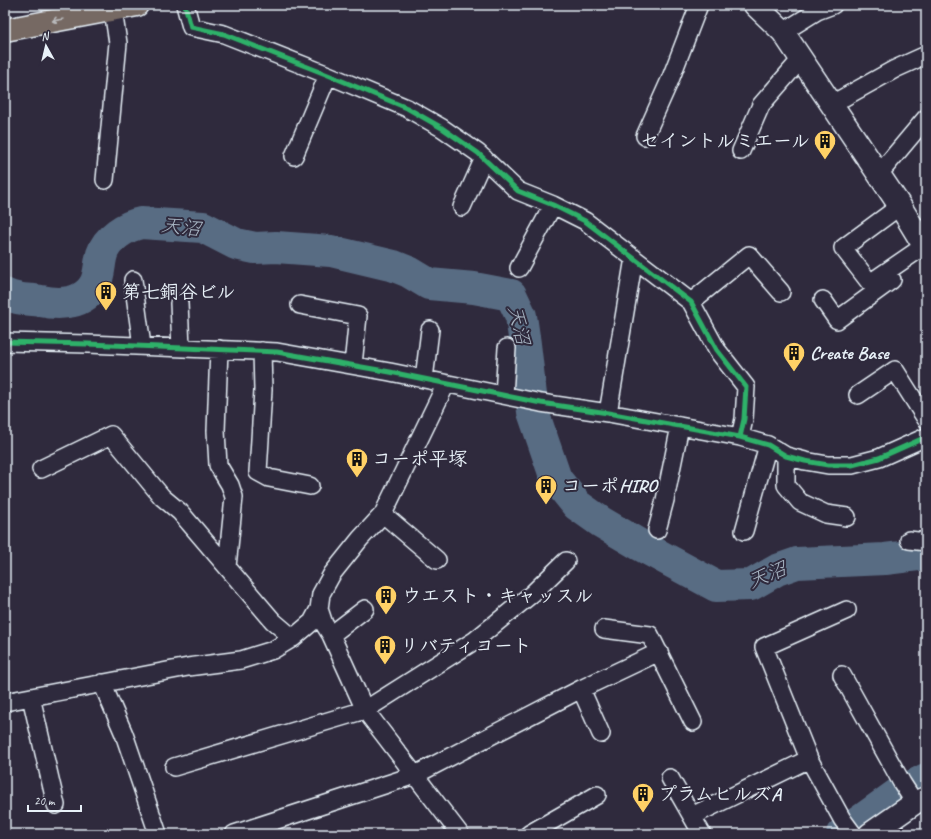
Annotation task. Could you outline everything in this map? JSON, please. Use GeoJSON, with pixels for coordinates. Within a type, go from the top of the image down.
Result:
{"type":"FeatureCollection","features":[{"type":"Feature","properties":{"kind":"highway"},"geometry":{"type":"LineString","coordinates":[[5,30],[137,5]]}},
{"type":"Feature","properties":{"kind":"street"},"geometry":{"type":"LineString","coordinates":[[185,5],[191,27],[224,34],[328,75],[407,108],[442,128],[478,152],[518,191],[553,204],[585,220],[691,302],[717,350],[746,387],[744,419],[740,436]]}},
{"type":"Feature","properties":{"kind":"street"},"geometry":{"type":"LineString","coordinates":[[645,136],[670,80],[699,5]]}},
{"type":"Feature","properties":{"kind":"street"},"geometry":{"type":"LineString","coordinates":[[755,5],[784,32],[900,206],[925,250]]}},
{"type":"Feature","properties":{"kind":"street"},"geometry":{"type":"LineString","coordinates":[[784,32],[817,11],[833,5]]}},
{"type":"Feature","properties":{"kind":"street"},"geometry":{"type":"LineString","coordinates":[[106,180],[118,43],[114,10]]}},
{"type":"Feature","properties":{"kind":"street"},"geometry":{"type":"LineString","coordinates":[[832,104],[926,55]]}},
{"type":"Feature","properties":{"kind":"street"},"geometry":{"type":"LineString","coordinates":[[741,151],[761,105],[801,59]]}},
{"type":"Feature","properties":{"kind":"street"},"geometry":{"type":"LineString","coordinates":[[294,156],[328,75]]}},
{"type":"Feature","properties":{"kind":"street"},"geometry":{"type":"LineString","coordinates":[[879,174],[926,118]]}},
{"type":"Feature","properties":{"kind":"street"},"geometry":{"type":"LineString","coordinates":[[462,207],[484,158]]}},
{"type":"Feature","properties":{"kind":"street"},"geometry":{"type":"LineString","coordinates":[[519,268],[553,204]]}},
{"type":"Feature","properties":{"kind":"street"},"geometry":{"type":"LineString","coordinates":[[900,206],[843,248],[870,282],[925,250]]}},
{"type":"Feature","properties":{"kind":"street"},"geometry":{"type":"LineString","coordinates":[[823,300],[837,320],[925,250]]}},
{"type":"Feature","properties":{"kind":"street"},"geometry":{"type":"LineString","coordinates":[[691,302],[749,255],[781,292]]}},
{"type":"Feature","properties":{"kind":"street"},"geometry":{"type":"LineString","coordinates":[[608,413],[634,258]]}},
{"type":"Feature","properties":{"kind":"street"},"geometry":{"type":"LineString","coordinates":[[133,280],[142,346]]}},
{"type":"Feature","properties":{"kind":"street"},"geometry":{"type":"LineString","coordinates":[[179,303],[181,348]]}},
{"type":"Feature","properties":{"kind":"street"},"geometry":{"type":"LineString","coordinates":[[300,305],[358,316],[353,365]]}},
{"type":"Feature","properties":{"kind":"street"},"geometry":{"type":"LineString","coordinates":[[424,379],[430,330]]}},
{"type":"Feature","properties":{"kind":"street"},"geometry":{"type":"LineString","coordinates":[[5,342],[277,352],[353,365],[541,403],[740,436],[768,446],[786,456],[828,465],[852,465],[879,458],[926,437]]}},
{"type":"Feature","properties":{"kind":"street"},"geometry":{"type":"LineString","coordinates":[[504,395],[507,348]]}},
{"type":"Feature","properties":{"kind":"street"},"geometry":{"type":"LineString","coordinates":[[219,349],[216,431],[218,465],[230,485],[234,497],[227,567]]}},
{"type":"Feature","properties":{"kind":"street"},"geometry":{"type":"LineString","coordinates":[[262,351],[263,390],[258,472],[269,478],[310,486]]}},
{"type":"Feature","properties":{"kind":"street"},"geometry":{"type":"LineString","coordinates":[[858,395],[895,370],[926,419]]}},
{"type":"Feature","properties":{"kind":"street"},"geometry":{"type":"LineString","coordinates":[[5,702],[188,667],[241,660],[273,650],[293,638],[312,622],[319,609],[321,594],[332,574],[360,539],[383,514],[446,384]]}},
{"type":"Feature","properties":{"kind":"street"},"geometry":{"type":"LineString","coordinates":[[657,530],[665,500],[680,426]]}},
{"type":"Feature","properties":{"kind":"street"},"geometry":{"type":"LineString","coordinates":[[41,469],[111,435],[162,497],[180,512],[273,621],[293,638]]}},
{"type":"Feature","properties":{"kind":"street"},"geometry":{"type":"LineString","coordinates":[[744,531],[768,446]]}},
{"type":"Feature","properties":{"kind":"street"},"geometry":{"type":"LineString","coordinates":[[786,456],[786,485],[800,502],[826,514],[847,517]]}},
{"type":"Feature","properties":{"kind":"street"},"geometry":{"type":"LineString","coordinates":[[383,514],[437,560]]}},
{"type":"Feature","properties":{"kind":"street"},"geometry":{"type":"LineString","coordinates":[[909,540],[926,542]]}},
{"type":"Feature","properties":{"kind":"street"},"geometry":{"type":"LineString","coordinates":[[174,767],[365,710],[474,641],[533,593],[566,561]]}},
{"type":"Feature","properties":{"kind":"street"},"geometry":{"type":"LineString","coordinates":[[319,609],[324,624],[331,635],[365,710],[460,834]]}},
{"type":"Feature","properties":{"kind":"street"},"geometry":{"type":"LineString","coordinates":[[331,635],[365,609]]}},
{"type":"Feature","properties":{"kind":"street"},"geometry":{"type":"LineString","coordinates":[[847,610],[764,646],[809,758],[842,819],[853,834]]}},
{"type":"Feature","properties":{"kind":"street"},"geometry":{"type":"LineString","coordinates":[[604,629],[650,635],[693,722]]}},
{"type":"Feature","properties":{"kind":"street"},"geometry":{"type":"LineString","coordinates":[[234,834],[415,775],[581,689],[659,652]]}},
{"type":"Feature","properties":{"kind":"street"},"geometry":{"type":"LineString","coordinates":[[842,676],[902,782],[918,799],[870,834]]}},
{"type":"Feature","properties":{"kind":"street"},"geometry":{"type":"LineString","coordinates":[[102,683],[124,734],[158,834]]}},
{"type":"Feature","properties":{"kind":"street"},"geometry":{"type":"LineString","coordinates":[[581,689],[601,734]]}},
{"type":"Feature","properties":{"kind":"street"},"geometry":{"type":"LineString","coordinates":[[31,697],[56,805]]}},
{"type":"Feature","properties":{"kind":"street"},"geometry":{"type":"LineString","coordinates":[[692,816],[809,758]]}},
{"type":"Feature","properties":{"kind":"street"},"geometry":{"type":"LineString","coordinates":[[670,778],[702,834]]}},
{"type":"Feature","properties":{"kind":"street"},"geometry":{"type":"LineString","coordinates":[[530,834],[596,795]]}},
{"type":"Feature","properties":{"kind":"waterway","name":"天沼"},"geometry":{"type":"LineString","coordinates":[[5,294],[18,298],[56,303],[71,302],[85,296],[95,284],[104,248],[123,230],[141,223],[203,227],[236,244],[255,248],[276,247],[331,251],[394,266],[409,272],[429,284],[474,288],[511,295],[521,316],[533,412],[556,479],[577,505],[601,522],[716,586],[751,585],[777,570],[797,563],[885,559],[926,554]]}},
{"type":"Feature","properties":{"kind":"waterway"},"geometry":{"type":"LineString","coordinates":[[842,834],[899,793],[926,779]]}},
{"type":"Feature","properties":{"kind":"cycle path"},"geometry":{"type":"LineString","coordinates":[[185,5],[191,27],[224,34],[328,75],[407,108],[442,128],[478,153],[518,191],[553,205],[585,221],[691,302],[717,350],[746,387],[744,419],[740,437]]}},
{"type":"Feature","properties":{"kind":"cycle path"},"geometry":{"type":"LineString","coordinates":[[5,342],[277,352],[390,372],[541,403],[608,413],[740,437],[768,445],[786,456],[828,465],[852,465],[879,458],[926,437]]}},
{"type":"Feature","properties":{"kind":"place","name":"セイントルミエール"},"geometry":{"type":"Point","coordinates":[825,160]}},
{"type":"Feature","properties":{"kind":"place","name":"第七銅谷ビル"},"geometry":{"type":"Point","coordinates":[106,312]}},
{"type":"Feature","properties":{"kind":"place","name":"Create Base"},"geometry":{"type":"Point","coordinates":[794,372]}},
{"type":"Feature","properties":{"kind":"place","name":"コーポ平塚"},"geometry":{"type":"Point","coordinates":[357,478]}},
{"type":"Feature","properties":{"kind":"place","name":"コーポHIRO"},"geometry":{"type":"Point","coordinates":[546,506]}},
{"type":"Feature","properties":{"kind":"place","name":"ウエスト・キャッスル"},"geometry":{"type":"Point","coordinates":[386,616]}},
{"type":"Feature","properties":{"kind":"place","name":"リバティコート"},"geometry":{"type":"Point","coordinates":[385,666]}},
{"type":"Feature","properties":{"kind":"place","name":"プラムヒルズA"},"geometry":{"type":"Point","coordinates":[643,814]}}]}
